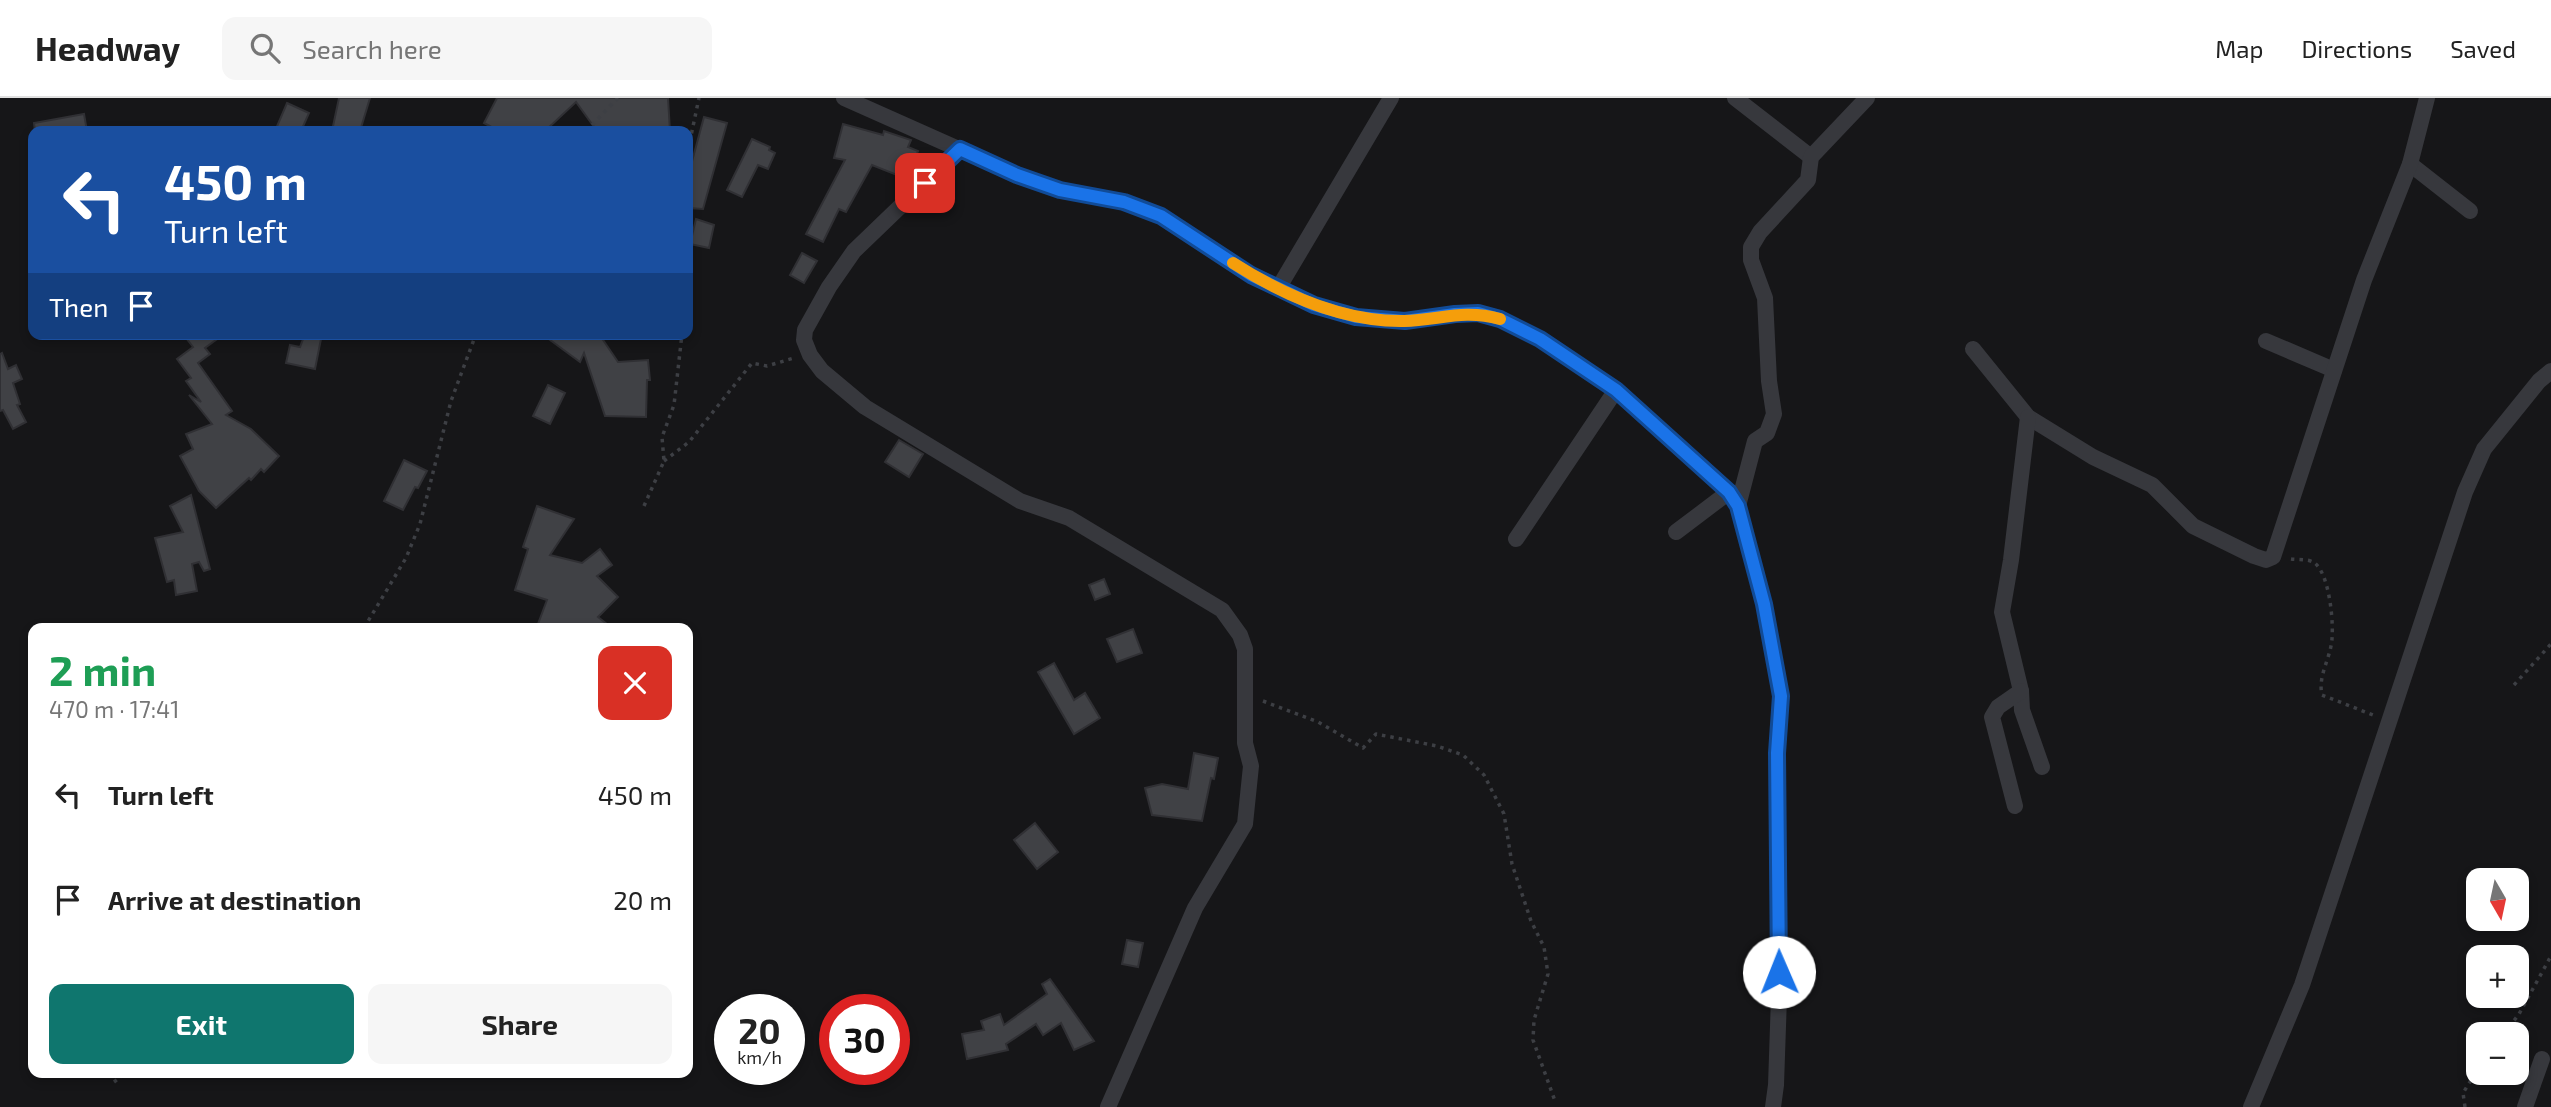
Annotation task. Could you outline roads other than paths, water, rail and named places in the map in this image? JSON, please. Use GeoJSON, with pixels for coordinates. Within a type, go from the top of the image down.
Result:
{"type":"FeatureCollection","features":[{"type":"Feature","properties":{"kind":"street"},"geometry":{"type":"LineString","coordinates":[[844,98],[1017,175],[1060,190],[1124,202],[1161,216],[1251,275],[1314,305],[1356,317],[1405,321],[1478,313],[1500,319],[1540,339],[1616,390],[1734,499],[1764,604],[1781,696],[1777,807],[1779,997],[1773,1107]]}},
{"type":"Feature","properties":{"kind":"street"},"geometry":{"type":"LineString","coordinates":[[1279,287],[1391,98]]}},
{"type":"Feature","properties":{"kind":"street"},"geometry":{"type":"LineString","coordinates":[[1735,98],[1811,156]]}},
{"type":"Feature","properties":{"kind":"street"},"geometry":{"type":"LineString","coordinates":[[1676,532],[1734,499],[1755,441],[1767,433],[1774,414],[1769,381],[1765,298],[1751,260],[1751,247],[1760,232],[1808,180],[1811,156],[1867,98]]}},
{"type":"Feature","properties":{"kind":"street"},"geometry":{"type":"LineString","coordinates":[[1973,349],[2028,417],[2093,457],[2152,485],[2193,526],[2254,556],[2266,560],[2273,557],[2364,280],[2410,164],[2427,98]]}},
{"type":"Feature","properties":{"kind":"street"},"geometry":{"type":"LineString","coordinates":[[960,149],[848,260],[829,286],[805,330],[804,340],[810,355],[822,371],[875,414],[1020,501],[1069,518],[1222,610],[1240,635],[1245,649],[1245,743],[1251,766],[1245,824],[1195,908],[1108,1107]]}},
{"type":"Feature","properties":{"kind":"street"},"geometry":{"type":"LineString","coordinates":[[2410,164],[2470,211]]}},
{"type":"Feature","properties":{"kind":"street"},"geometry":{"type":"LineString","coordinates":[[2266,341],[2334,370]]}},
{"type":"Feature","properties":{"kind":"street"},"geometry":{"type":"LineString","coordinates":[[2251,1107],[2302,985],[2465,492],[2484,449],[2539,381],[2551,371]]}},
{"type":"Feature","properties":{"kind":"street"},"geometry":{"type":"LineString","coordinates":[[1516,539],[1616,390]]}},
{"type":"Feature","properties":{"kind":"street"},"geometry":{"type":"LineString","coordinates":[[2028,417],[2002,612],[2021,691],[2022,710],[2042,767]]}},
{"type":"Feature","properties":{"kind":"street"},"geometry":{"type":"LineString","coordinates":[[2015,806],[1992,717],[1998,707],[2021,691]]}},
{"type":"Feature","properties":{"kind":"street"},"geometry":{"type":"LineString","coordinates":[[2525,1107],[2542,1059]]}}]}
